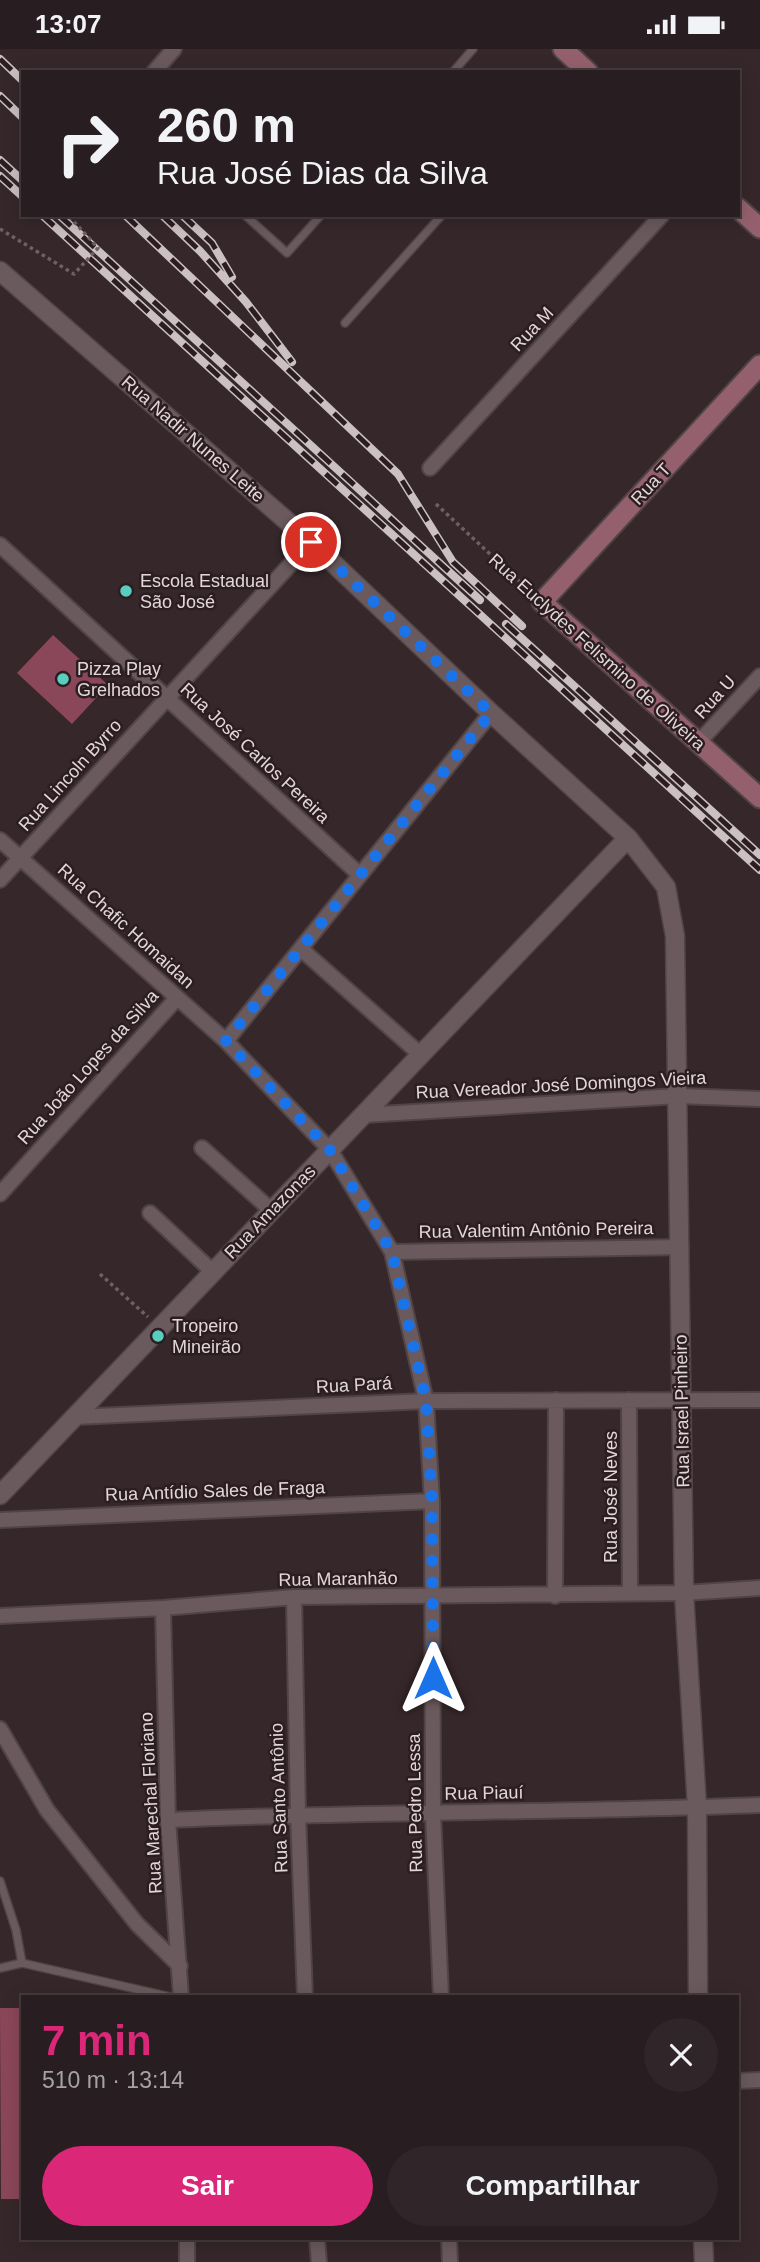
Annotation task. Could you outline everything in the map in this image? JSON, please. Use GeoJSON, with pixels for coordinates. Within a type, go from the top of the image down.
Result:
{"type":"FeatureCollection","features":[{"type":"Feature","properties":{"kind":"main road"},"geometry":{"type":"LineString","coordinates":[[563,49],[586,70]]}},
{"type":"Feature","properties":{"kind":"main road"},"geometry":{"type":"LineString","coordinates":[[740,210],[760,228]]}},
{"type":"Feature","properties":{"kind":"main road","name":"Rua T"},"geometry":{"type":"LineString","coordinates":[[542,602],[760,365]]}},
{"type":"Feature","properties":{"kind":"main road","name":"Rua Euclydes Felismino de Oliveira"},"geometry":{"type":"LineString","coordinates":[[542,602],[760,799]]}},
{"type":"Feature","properties":{"kind":"street"},"geometry":{"type":"LineString","coordinates":[[156,70],[174,49]]}},
{"type":"Feature","properties":{"kind":"street","name":"Rua M"},"geometry":{"type":"LineString","coordinates":[[430,468],[660,217]]}},
{"type":"Feature","properties":{"kind":"street","name":"Rua Nadir Nunes Leite"},"geometry":{"type":"LineString","coordinates":[[0,271],[311,542],[491,713],[628,838]]}},
{"type":"Feature","properties":{"kind":"street","name":"Rua Lincoln Byrro"},"geometry":{"type":"LineString","coordinates":[[0,880],[311,542]]}},
{"type":"Feature","properties":{"kind":"street","name":"Rua José Carlos Pereira"},"geometry":{"type":"LineString","coordinates":[[0,545],[360,875]]}},
{"type":"Feature","properties":{"kind":"street","name":"Rua U"},"geometry":{"type":"LineString","coordinates":[[698,744],[760,676]]}},
{"type":"Feature","properties":{"kind":"street"},"geometry":{"type":"LineString","coordinates":[[226,1041],[491,713]]}},
{"type":"Feature","properties":{"kind":"street","name":"Rua Amazonas"},"geometry":{"type":"LineString","coordinates":[[0,1495],[628,838]]}},
{"type":"Feature","properties":{"kind":"street","name":"Rua Israel Pinheiro"},"geometry":{"type":"LineString","coordinates":[[628,838],[666,887],[675,936],[684,1593],[697,1807],[698,1995]]}},
{"type":"Feature","properties":{"kind":"street","name":"Rua Chafic Homaidan"},"geometry":{"type":"LineString","coordinates":[[0,840],[226,1041]]}},
{"type":"Feature","properties":{"kind":"street"},"geometry":{"type":"LineString","coordinates":[[301,949],[421,1055]]}},
{"type":"Feature","properties":{"kind":"street","name":"Rua João Lopes da Silva"},"geometry":{"type":"LineString","coordinates":[[0,1193],[177,998]]}},
{"type":"Feature","properties":{"kind":"street","name":"Rua Pedro Lessa"},"geometry":{"type":"LineString","coordinates":[[226,1041],[330,1150],[392,1252],[426,1401],[432,1501],[433,1813],[441,1995]]}},
{"type":"Feature","properties":{"kind":"street","name":"Rua Vereador José Domingos Vieira"},"geometry":{"type":"LineString","coordinates":[[363,1115],[679,1096],[760,1099]]}},
{"type":"Feature","properties":{"kind":"street"},"geometry":{"type":"LineString","coordinates":[[202,1148],[272,1211]]}},
{"type":"Feature","properties":{"kind":"street"},"geometry":{"type":"LineString","coordinates":[[150,1213],[213,1272]]}},
{"type":"Feature","properties":{"kind":"street","name":"Rua Valentim Antônio Pereira"},"geometry":{"type":"LineString","coordinates":[[392,1252],[681,1247]]}},
{"type":"Feature","properties":{"kind":"street"},"geometry":{"type":"LineString","coordinates":[[555,1596],[556,1400]]}},
{"type":"Feature","properties":{"kind":"street","name":"Rua José Neves"},"geometry":{"type":"LineString","coordinates":[[629,1400],[630,1594]]}},
{"type":"Feature","properties":{"kind":"street","name":"Rua Pará"},"geometry":{"type":"LineString","coordinates":[[75,1417],[426,1401],[760,1400]]}},
{"type":"Feature","properties":{"kind":"street","name":"Rua Antídio Sales de Fraga"},"geometry":{"type":"LineString","coordinates":[[0,1520],[432,1501]]}},
{"type":"Feature","properties":{"kind":"street","name":"Rua Maranhão"},"geometry":{"type":"LineString","coordinates":[[0,1616],[163,1608],[293,1597],[555,1596],[760,1588]]}},
{"type":"Feature","properties":{"kind":"street","name":"Rua Santo Antônio"},"geometry":{"type":"LineString","coordinates":[[293,1597],[305,1995]]}},
{"type":"Feature","properties":{"kind":"street","name":"Rua Marechal Floriano"},"geometry":{"type":"LineString","coordinates":[[163,1608],[168,1819],[181,1995]]}},
{"type":"Feature","properties":{"kind":"street"},"geometry":{"type":"LineString","coordinates":[[0,1729],[47,1810],[137,1924],[180,1966]]}},
{"type":"Feature","properties":{"kind":"street","name":"Rua Piauí"},"geometry":{"type":"LineString","coordinates":[[168,1819],[760,1805]]}},
{"type":"Feature","properties":{"kind":"street"},"geometry":{"type":"LineString","coordinates":[[739,2081],[760,2080]]}},
{"type":"Feature","properties":{"kind":"street"},"geometry":{"type":"LineString","coordinates":[[187,2240],[187,2262]]}},
{"type":"Feature","properties":{"kind":"street"},"geometry":{"type":"LineString","coordinates":[[317,2240],[318,2262]]}},
{"type":"Feature","properties":{"kind":"street"},"geometry":{"type":"LineString","coordinates":[[449,2240],[450,2262]]}},
{"type":"Feature","properties":{"kind":"street"},"geometry":{"type":"LineString","coordinates":[[703,2240],[704,2262]]}},
{"type":"Feature","properties":{"kind":"lane"},"geometry":{"type":"LineString","coordinates":[[455,70],[473,49]]}},
{"type":"Feature","properties":{"kind":"lane"},"geometry":{"type":"LineString","coordinates":[[247,217],[287,253],[319,217]]}},
{"type":"Feature","properties":{"kind":"lane"},"geometry":{"type":"LineString","coordinates":[[345,323],[441,217]]}},
{"type":"Feature","properties":{"kind":"lane"},"geometry":{"type":"LineString","coordinates":[[0,1881],[16,1930],[22,1963]]}},
{"type":"Feature","properties":{"kind":"lane"},"geometry":{"type":"LineString","coordinates":[[0,1968],[22,1963],[162,1995]]}},
{"type":"Feature","properties":{"kind":"path"},"geometry":{"type":"LineString","coordinates":[[0,229],[74,274],[97,248],[70,217]]}},
{"type":"Feature","properties":{"kind":"path","name":"Rua Euclydes Felismino de Oliveira"},"geometry":{"type":"LineString","coordinates":[[436,504],[542,602]]}},
{"type":"Feature","properties":{"kind":"path"},"geometry":{"type":"LineString","coordinates":[[100,1274],[160,1328]]}},
{"type":"Feature","properties":{"kind":"building","name":"Pizza Play Grelhados"},"geometry":{"type":"Polygon","coordinates":[[[53,635],[108,685],[72,724],[17,673],[53,635]]]}},
{"type":"Feature","properties":{"kind":"building"},"geometry":{"type":"Polygon","coordinates":[[[0,2008],[21,2008],[21,2199],[1,2199],[0,2008]]]}},
{"type":"Feature","properties":{"kind":"railway"},"geometry":{"type":"LineString","coordinates":[[0,59],[21,79]]}},
{"type":"Feature","properties":{"kind":"railway"},"geometry":{"type":"LineString","coordinates":[[0,96],[21,116]]}},
{"type":"Feature","properties":{"kind":"railway"},"geometry":{"type":"LineString","coordinates":[[0,160],[21,179]]}},
{"type":"Feature","properties":{"kind":"railway"},"geometry":{"type":"LineString","coordinates":[[0,176],[21,195]]}},
{"type":"Feature","properties":{"kind":"railway"},"geometry":{"type":"LineString","coordinates":[[44,217],[760,870]]}},
{"type":"Feature","properties":{"kind":"railway"},"geometry":{"type":"LineString","coordinates":[[61,217],[480,600]]}},
{"type":"Feature","properties":{"kind":"railway"},"geometry":{"type":"LineString","coordinates":[[127,217],[398,474],[453,562],[522,626]]}},
{"type":"Feature","properties":{"kind":"railway"},"geometry":{"type":"LineString","coordinates":[[164,217],[200,251],[246,302],[292,362]]}},
{"type":"Feature","properties":{"kind":"railway"},"geometry":{"type":"LineString","coordinates":[[184,217],[212,243],[232,277]]}},
{"type":"Feature","properties":{"kind":"railway"},"geometry":{"type":"LineString","coordinates":[[506,624],[760,855]]}},
{"type":"Feature","properties":{"kind":"place","name":"Escola Estadual São José"},"geometry":{"type":"Point","coordinates":[126,591]}},
{"type":"Feature","properties":{"kind":"place","name":"Pizza Play Grelhados"},"geometry":{"type":"Point","coordinates":[63,679]}},
{"type":"Feature","properties":{"kind":"place","name":"Tropeiro Mineirão"},"geometry":{"type":"Point","coordinates":[158,1336]}},
{"type":"Feature","properties":{"kind":"route"},"geometry":{"type":"LineString","coordinates":[[311,542],[491,713],[226,1041],[330,1150],[392,1252],[426,1401],[432,1501],[433,1678]]}}]}
